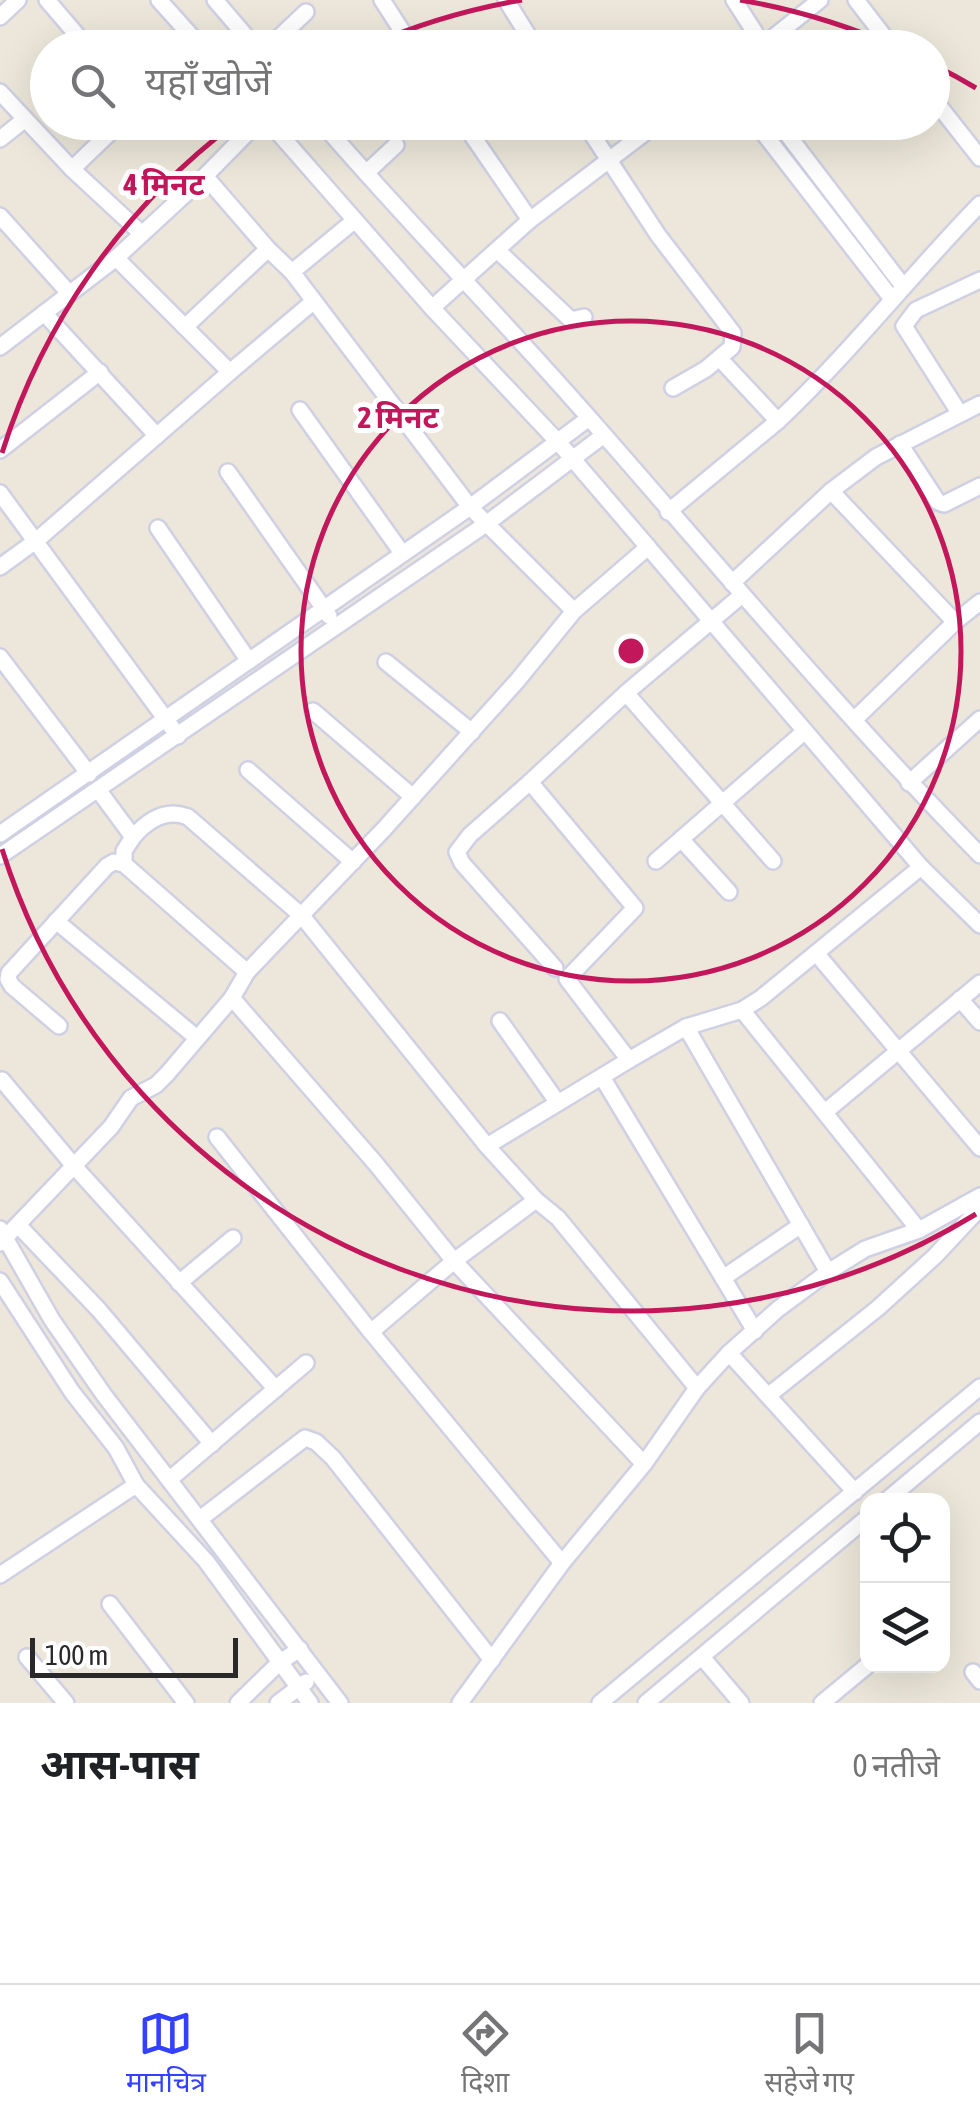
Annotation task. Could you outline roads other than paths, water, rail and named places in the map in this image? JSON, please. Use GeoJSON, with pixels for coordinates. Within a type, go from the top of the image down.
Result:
{"type":"FeatureCollection","features":[{"type":"Feature","properties":{"kind":"street"},"geometry":{"type":"LineString","coordinates":[[0,17],[18,0]]}},
{"type":"Feature","properties":{"kind":"street"},"geometry":{"type":"LineString","coordinates":[[48,0],[73,30]]}},
{"type":"Feature","properties":{"kind":"street"},"geometry":{"type":"LineString","coordinates":[[159,0],[186,30]]}},
{"type":"Feature","properties":{"kind":"street"},"geometry":{"type":"LineString","coordinates":[[215,0],[241,30]]}},
{"type":"Feature","properties":{"kind":"street"},"geometry":{"type":"LineString","coordinates":[[382,0],[401,30]]}},
{"type":"Feature","properties":{"kind":"street"},"geometry":{"type":"LineString","coordinates":[[734,0],[752,30]]}},
{"type":"Feature","properties":{"kind":"street"},"geometry":{"type":"LineString","coordinates":[[782,30],[820,0]]}},
{"type":"Feature","properties":{"kind":"street"},"geometry":{"type":"LineString","coordinates":[[856,0],[879,30]]}},
{"type":"Feature","properties":{"kind":"street"},"geometry":{"type":"LineString","coordinates":[[512,2],[527,30]]}},
{"type":"Feature","properties":{"kind":"street"},"geometry":{"type":"LineString","coordinates":[[287,30],[306,12]]}},
{"type":"Feature","properties":{"kind":"street"},"geometry":{"type":"LineString","coordinates":[[0,92],[30,126]]}},
{"type":"Feature","properties":{"kind":"street"},"geometry":{"type":"LineString","coordinates":[[0,140],[24,120]]}},
{"type":"Feature","properties":{"kind":"street"},"geometry":{"type":"LineString","coordinates":[[950,120],[980,158]]}},
{"type":"Feature","properties":{"kind":"street"},"geometry":{"type":"LineString","coordinates":[[44,140],[141,232]]}},
{"type":"Feature","properties":{"kind":"street"},"geometry":{"type":"LineString","coordinates":[[72,169],[102,140]]}},
{"type":"Feature","properties":{"kind":"street"},"geometry":{"type":"LineString","coordinates":[[0,347],[116,258],[240,140]]}},
{"type":"Feature","properties":{"kind":"street"},"geometry":{"type":"LineString","coordinates":[[285,140],[432,308],[559,443],[921,866],[980,925]]}},
{"type":"Feature","properties":{"kind":"street"},"geometry":{"type":"LineString","coordinates":[[337,140],[589,418],[909,783],[980,855]]}},
{"type":"Feature","properties":{"kind":"street"},"geometry":{"type":"LineString","coordinates":[[475,140],[530,220]]}},
{"type":"Feature","properties":{"kind":"street"},"geometry":{"type":"LineString","coordinates":[[595,140],[658,235],[732,333],[732,347],[673,388]]}},
{"type":"Feature","properties":{"kind":"street"},"geometry":{"type":"LineString","coordinates":[[432,308],[530,220],[634,140]]}},
{"type":"Feature","properties":{"kind":"street"},"geometry":{"type":"LineString","coordinates":[[779,140],[898,292]]}},
{"type":"Feature","properties":{"kind":"street"},"geometry":{"type":"LineString","coordinates":[[366,173],[396,145]]}},
{"type":"Feature","properties":{"kind":"street"},"geometry":{"type":"LineString","coordinates":[[205,176],[292,272],[470,507],[574,611]]}},
{"type":"Feature","properties":{"kind":"street"},"geometry":{"type":"LineString","coordinates":[[668,512],[827,375],[980,204]]}},
{"type":"Feature","properties":{"kind":"street"},"geometry":{"type":"LineString","coordinates":[[0,216],[69,293]]}},
{"type":"Feature","properties":{"kind":"street"},"geometry":{"type":"LineString","coordinates":[[292,272],[355,220]]}},
{"type":"Feature","properties":{"kind":"street"},"geometry":{"type":"LineString","coordinates":[[185,327],[268,249]]}},
{"type":"Feature","properties":{"kind":"street"},"geometry":{"type":"LineString","coordinates":[[497,250],[572,320],[584,316]]}},
{"type":"Feature","properties":{"kind":"street"},"geometry":{"type":"LineString","coordinates":[[116,258],[230,372]]}},
{"type":"Feature","properties":{"kind":"street"},"geometry":{"type":"LineString","coordinates":[[960,414],[904,326],[916,310],[980,280]]}},
{"type":"Feature","properties":{"kind":"street"},"geometry":{"type":"LineString","coordinates":[[0,567],[37,540],[314,301]]}},
{"type":"Feature","properties":{"kind":"street"},"geometry":{"type":"LineString","coordinates":[[44,314],[157,436]]}},
{"type":"Feature","properties":{"kind":"street"},"geometry":{"type":"LineString","coordinates":[[720,358],[778,421]]}},
{"type":"Feature","properties":{"kind":"street"},"geometry":{"type":"LineString","coordinates":[[0,450],[100,372]]}},
{"type":"Feature","properties":{"kind":"street"},"geometry":{"type":"LineString","coordinates":[[555,968],[462,863],[457,852],[470,835],[711,622],[737,589],[831,491],[876,457],[980,404]]}},
{"type":"Feature","properties":{"kind":"street"},"geometry":{"type":"LineString","coordinates":[[300,410],[402,553]]}},
{"type":"Feature","properties":{"kind":"street"},"geometry":{"type":"LineString","coordinates":[[3,826],[89,774],[470,507],[589,418]]}},
{"type":"Feature","properties":{"kind":"street"},"geometry":{"type":"LineString","coordinates":[[0,856],[486,524],[604,436]]}},
{"type":"Feature","properties":{"kind":"street"},"geometry":{"type":"LineString","coordinates":[[900,444],[938,502],[944,504],[980,486]]}},
{"type":"Feature","properties":{"kind":"street"},"geometry":{"type":"LineString","coordinates":[[228,472],[335,624]]}},
{"type":"Feature","properties":{"kind":"street"},"geometry":{"type":"LineString","coordinates":[[831,491],[955,622]]}},
{"type":"Feature","properties":{"kind":"street"},"geometry":{"type":"LineString","coordinates":[[0,493],[178,736]]}},
{"type":"Feature","properties":{"kind":"street"},"geometry":{"type":"LineString","coordinates":[[158,528],[249,661]]}},
{"type":"Feature","properties":{"kind":"street"},"geometry":{"type":"LineString","coordinates":[[340,1703],[52,1320],[2,1237],[111,1127],[131,1098],[156,1085],[232,998],[247,972],[472,732],[574,611],[648,547]]}},
{"type":"Feature","properties":{"kind":"street"},"geometry":{"type":"LineString","coordinates":[[854,719],[980,602]]}},
{"type":"Feature","properties":{"kind":"street"},"geometry":{"type":"LineString","coordinates":[[0,657],[89,774]]}},
{"type":"Feature","properties":{"kind":"street"},"geometry":{"type":"LineString","coordinates":[[386,662],[472,732]]}},
{"type":"Feature","properties":{"kind":"street"},"geometry":{"type":"LineString","coordinates":[[626,694],[773,860]]}},
{"type":"Feature","properties":{"kind":"street"},"geometry":{"type":"LineString","coordinates":[[313,711],[413,797]]}},
{"type":"Feature","properties":{"kind":"street"},"geometry":{"type":"LineString","coordinates":[[909,783],[977,728]]}},
{"type":"Feature","properties":{"kind":"street"},"geometry":{"type":"LineString","coordinates":[[656,861],[805,731]]}},
{"type":"Feature","properties":{"kind":"street"},"geometry":{"type":"LineString","coordinates":[[248,770],[353,862]]}},
{"type":"Feature","properties":{"kind":"street"},"geometry":{"type":"LineString","coordinates":[[530,782],[636,908],[567,979],[629,1060]]}},
{"type":"Feature","properties":{"kind":"street"},"geometry":{"type":"LineString","coordinates":[[99,791],[133,837]]}},
{"type":"Feature","properties":{"kind":"street"},"geometry":{"type":"LineString","coordinates":[[124,864],[124,851],[143,825],[161,815],[178,812],[188,816],[302,916],[487,1146],[536,1200],[558,1218],[697,1388]]}},
{"type":"Feature","properties":{"kind":"street"},"geometry":{"type":"LineString","coordinates":[[681,839],[729,892]]}},
{"type":"Feature","properties":{"kind":"street"},"geometry":{"type":"LineString","coordinates":[[58,1026],[12,986],[9,972],[106,866],[114,862],[124,864],[247,972]]}},
{"type":"Feature","properties":{"kind":"street"},"geometry":{"type":"LineString","coordinates":[[487,1146],[686,1027],[742,1010],[761,998],[921,866]]}},
{"type":"Feature","properties":{"kind":"street"},"geometry":{"type":"LineString","coordinates":[[56,921],[197,1038]]}},
{"type":"Feature","properties":{"kind":"street"},"geometry":{"type":"LineString","coordinates":[[816,952],[980,1148]]}},
{"type":"Feature","properties":{"kind":"street"},"geometry":{"type":"LineString","coordinates":[[825,1112],[980,983]]}},
{"type":"Feature","properties":{"kind":"street"},"geometry":{"type":"LineString","coordinates":[[232,998],[376,1164],[454,1262],[644,1464]]}},
{"type":"Feature","properties":{"kind":"street"},"geometry":{"type":"LineString","coordinates":[[960,999],[980,1022]]}},
{"type":"Feature","properties":{"kind":"street"},"geometry":{"type":"LineString","coordinates":[[742,1010],[919,1230]]}},
{"type":"Feature","properties":{"kind":"street"},"geometry":{"type":"LineString","coordinates":[[500,1021],[558,1103]]}},
{"type":"Feature","properties":{"kind":"street"},"geometry":{"type":"LineString","coordinates":[[686,1027],[828,1272]]}},
{"type":"Feature","properties":{"kind":"street"},"geometry":{"type":"LineString","coordinates":[[602,1077],[754,1331]]}},
{"type":"Feature","properties":{"kind":"street"},"geometry":{"type":"LineString","coordinates":[[2,1080],[74,1166],[276,1389]]}},
{"type":"Feature","properties":{"kind":"street"},"geometry":{"type":"LineString","coordinates":[[217,1136],[370,1332],[562,1564]]}},
{"type":"Feature","properties":{"kind":"street"},"geometry":{"type":"LineString","coordinates":[[460,1703],[562,1564],[644,1464],[697,1388],[729,1353],[828,1272],[864,1250],[919,1230],[980,1196]]}},
{"type":"Feature","properties":{"kind":"street"},"geometry":{"type":"LineString","coordinates":[[370,1332],[536,1200]]}},
{"type":"Feature","properties":{"kind":"street"},"geometry":{"type":"LineString","coordinates":[[769,1395],[878,1308],[980,1208]]}},
{"type":"Feature","properties":{"kind":"street"},"geometry":{"type":"LineString","coordinates":[[18,1225],[99,1310],[212,1444]]}},
{"type":"Feature","properties":{"kind":"street"},"geometry":{"type":"LineString","coordinates":[[723,1278],[801,1225]]}},
{"type":"Feature","properties":{"kind":"street"},"geometry":{"type":"LineString","coordinates":[[179,1283],[233,1238]]}},
{"type":"Feature","properties":{"kind":"street"},"geometry":{"type":"LineString","coordinates":[[0,1281],[72,1392],[116,1448],[136,1485],[206,1561],[310,1703]]}},
{"type":"Feature","properties":{"kind":"street"},"geometry":{"type":"LineString","coordinates":[[729,1353],[855,1492]]}},
{"type":"Feature","properties":{"kind":"street"},"geometry":{"type":"LineString","coordinates":[[169,1480],[306,1363]]}},
{"type":"Feature","properties":{"kind":"street"},"geometry":{"type":"LineString","coordinates":[[600,1703],[980,1387]]}},
{"type":"Feature","properties":{"kind":"street"},"geometry":{"type":"LineString","coordinates":[[895,1493],[980,1422]]}},
{"type":"Feature","properties":{"kind":"street"},"geometry":{"type":"LineString","coordinates":[[200,1519],[295,1445],[306,1438],[316,1442],[334,1458],[492,1660]]}},
{"type":"Feature","properties":{"kind":"street"},"geometry":{"type":"LineString","coordinates":[[0,1575],[136,1485]]}},
{"type":"Feature","properties":{"kind":"street"},"geometry":{"type":"LineString","coordinates":[[646,1703],[860,1524]]}},
{"type":"Feature","properties":{"kind":"street"},"geometry":{"type":"LineString","coordinates":[[110,1604],[186,1703]]}},
{"type":"Feature","properties":{"kind":"street"},"geometry":{"type":"LineString","coordinates":[[238,1703],[280,1662],[300,1649]]}},
{"type":"Feature","properties":{"kind":"street"},"geometry":{"type":"LineString","coordinates":[[690,1667],[702,1656],[741,1703]]}},
{"type":"Feature","properties":{"kind":"street"},"geometry":{"type":"LineString","coordinates":[[27,1657],[66,1703]]}},
{"type":"Feature","properties":{"kind":"street"},"geometry":{"type":"LineString","coordinates":[[822,1703],[860,1672]]}},
{"type":"Feature","properties":{"kind":"street"},"geometry":{"type":"LineString","coordinates":[[278,1703],[318,1673]]}}]}
